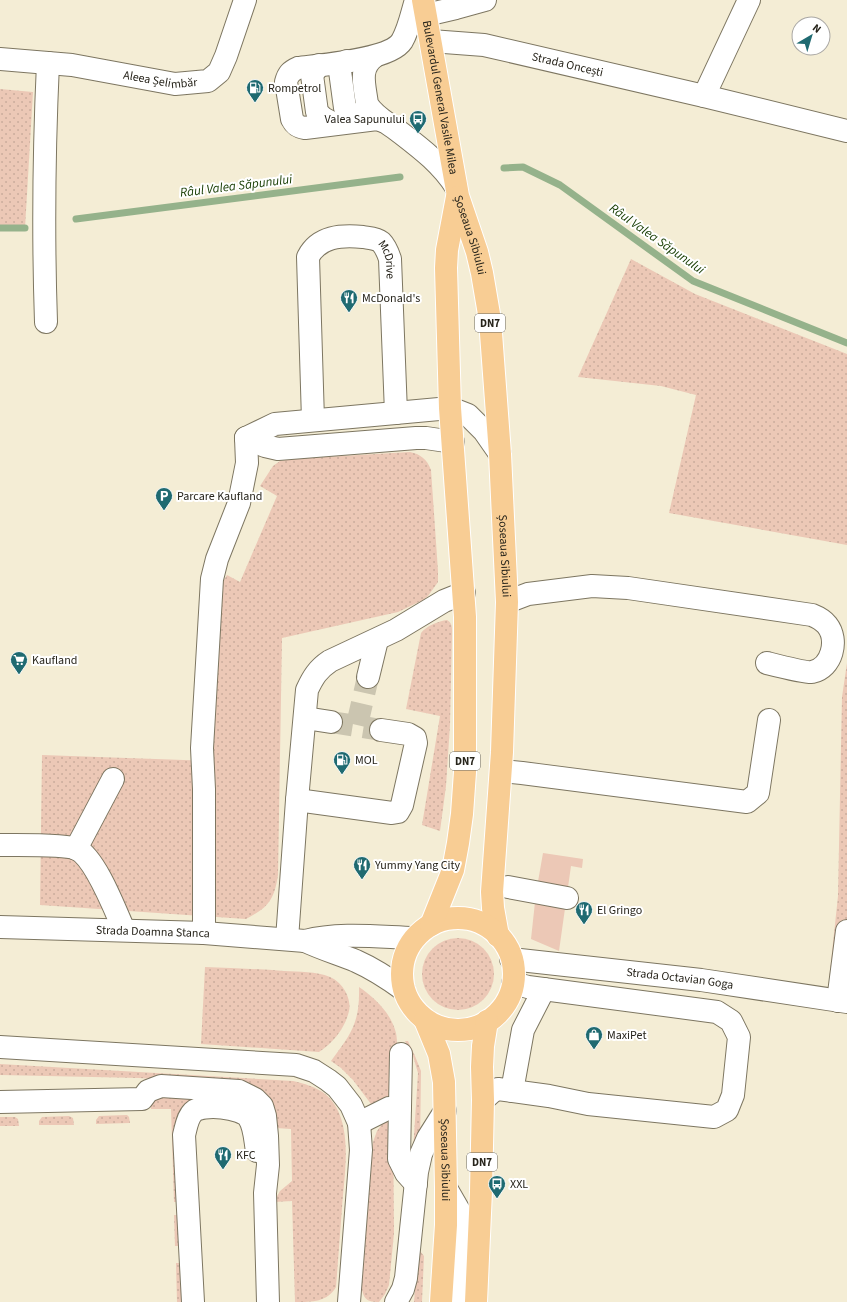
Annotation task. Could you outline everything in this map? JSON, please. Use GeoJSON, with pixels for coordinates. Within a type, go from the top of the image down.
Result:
{"type":"FeatureCollection","features":[{"type":"Feature","properties":{"kind":"main road","name":"Bulevardul General Vasile Milea"},"geometry":{"type":"LineString","coordinates":[[424,4],[457,191]]}},
{"type":"Feature","properties":{"kind":"main road","name":"Șoseaua Sibiului"},"geometry":{"type":"LineString","coordinates":[[423,931],[445,920],[459,918],[474,920],[487,926],[498,936],[506,946],[512,959],[513,983],[510,995],[497,1014],[476,1027],[463,1030],[437,1026],[425,1020],[416,1012],[404,990],[402,976],[403,962],[408,949],[423,931],[452,870],[462,814],[465,772],[466,647],[464,593],[450,408],[446,268],[447,250],[457,191]]}},
{"type":"Feature","properties":{"kind":"main road","name":"Șoseaua Sibiului"},"geometry":{"type":"LineString","coordinates":[[457,191],[477,252],[490,320],[500,454],[507,602],[501,771],[492,892],[492,908],[498,936]]}},
{"type":"Feature","properties":{"kind":"main road","name":"Șoseaua Sibiului"},"geometry":{"type":"LineString","coordinates":[[425,1020],[438,1054],[444,1082],[446,1225],[441,1302]]}},
{"type":"Feature","properties":{"kind":"main road","name":"DN7"},"geometry":{"type":"LineString","coordinates":[[476,1293],[481,1191],[483,1100],[482,1067],[483,1046],[487,1021]]}},
{"type":"Feature","properties":{"kind":"street","name":"Aleea Șelimbăr"},"geometry":{"type":"LineString","coordinates":[[0,58],[72,65],[175,84],[208,81],[219,72],[245,0]]}},
{"type":"Feature","properties":{"kind":"street"},"geometry":{"type":"LineString","coordinates":[[374,57],[366,65],[363,74],[367,104],[378,116],[373,120],[334,124],[323,118],[317,112],[312,75],[318,65],[374,57],[389,52],[401,43],[408,27],[424,4],[456,8],[484,0]]}},
{"type":"Feature","properties":{"kind":"street"},"geometry":{"type":"LineString","coordinates":[[704,96],[749,0]]}},
{"type":"Feature","properties":{"kind":"street","name":"Strada Oncești"},"geometry":{"type":"LineString","coordinates":[[431,41],[484,45],[847,131]]}},
{"type":"Feature","properties":{"kind":"street"},"geometry":{"type":"LineString","coordinates":[[347,61],[341,67],[340,71],[345,108],[351,114],[373,120],[428,155],[439,165],[457,191]]}},
{"type":"Feature","properties":{"kind":"street"},"geometry":{"type":"LineString","coordinates":[[46,322],[44,274],[45,129],[48,63]]}},
{"type":"Feature","properties":{"kind":"street","name":"McDrive"},"geometry":{"type":"LineString","coordinates":[[314,420],[308,258],[311,251],[321,242],[330,238],[346,236],[375,239],[381,243],[387,251],[390,259],[396,413]]}},
{"type":"Feature","properties":{"kind":"street"},"geometry":{"type":"LineString","coordinates":[[246,438],[275,424],[450,408],[468,415],[484,431],[500,454]]}},
{"type":"Feature","properties":{"kind":"street"},"geometry":{"type":"LineString","coordinates":[[246,438],[278,450],[416,438],[453,442]]}},
{"type":"Feature","properties":{"kind":"street"},"geometry":{"type":"LineString","coordinates":[[204,933],[204,789],[202,748],[212,579],[217,559],[239,503],[247,463],[246,438]]}},
{"type":"Feature","properties":{"kind":"street"},"geometry":{"type":"LineString","coordinates":[[507,602],[528,594],[592,586],[628,588],[812,615],[827,624],[832,635],[833,649],[829,660],[819,669],[811,673],[767,663]]}},
{"type":"Feature","properties":{"kind":"street"},"geometry":{"type":"LineString","coordinates":[[296,940],[297,800],[308,690],[313,676],[322,666],[330,661],[396,630],[444,601],[464,593]]}},
{"type":"Feature","properties":{"kind":"street"},"geometry":{"type":"LineString","coordinates":[[368,677],[376,640]]}},
{"type":"Feature","properties":{"kind":"street"},"geometry":{"type":"LineString","coordinates":[[305,718],[331,722]]}},
{"type":"Feature","properties":{"kind":"street"},"geometry":{"type":"LineString","coordinates":[[501,771],[747,802],[758,793],[769,720]]}},
{"type":"Feature","properties":{"kind":"street"},"geometry":{"type":"LineString","coordinates":[[297,800],[392,814],[398,812],[402,805],[416,744],[414,738],[408,734],[381,730]]}},
{"type":"Feature","properties":{"kind":"street"},"geometry":{"type":"LineString","coordinates":[[76,849],[114,779]]}},
{"type":"Feature","properties":{"kind":"street"},"geometry":{"type":"LineString","coordinates":[[0,845],[62,847],[76,849],[87,858],[101,880],[124,930]]}},
{"type":"Feature","properties":{"kind":"street"},"geometry":{"type":"LineString","coordinates":[[508,887],[567,898]]}},
{"type":"Feature","properties":{"kind":"street","name":"Strada Doamna Stanca"},"geometry":{"type":"LineString","coordinates":[[0,927],[204,933],[296,940],[332,936],[423,931]]}},
{"type":"Feature","properties":{"kind":"street"},"geometry":{"type":"LineString","coordinates":[[843,1001],[847,931]]}},
{"type":"Feature","properties":{"kind":"street","name":"Strada Doamna Stanca"},"geometry":{"type":"LineString","coordinates":[[296,940],[369,967],[404,990]]}},
{"type":"Feature","properties":{"kind":"street","name":"Strada Octavian Goga"},"geometry":{"type":"LineString","coordinates":[[512,959],[701,980],[843,1001]]}},
{"type":"Feature","properties":{"kind":"street"},"geometry":{"type":"LineString","coordinates":[[483,1100],[498,1089],[588,1104],[714,1117],[727,1110],[733,1095],[739,1037],[731,1021],[717,1012],[528,987],[513,983]]}},
{"type":"Feature","properties":{"kind":"street"},"geometry":{"type":"LineString","coordinates":[[512,1091],[523,1030],[544,989]]}},
{"type":"Feature","properties":{"kind":"street"},"geometry":{"type":"LineString","coordinates":[[0,1047],[296,1065],[314,1071],[328,1080],[337,1087],[351,1105],[359,1123],[361,1150],[349,1302]]}},
{"type":"Feature","properties":{"kind":"street"},"geometry":{"type":"LineString","coordinates":[[401,1054],[400,1159],[406,1173],[416,1184]]}},
{"type":"Feature","properties":{"kind":"street"},"geometry":{"type":"LineString","coordinates":[[0,1102],[142,1098],[148,1091],[155,1087],[161,1086],[239,1091],[255,1099],[262,1106],[267,1129],[268,1165],[265,1193],[268,1302]]}},
{"type":"Feature","properties":{"kind":"street"},"geometry":{"type":"LineString","coordinates":[[193,1302],[184,1135],[187,1122],[194,1112],[201,1108],[228,1108],[243,1112],[249,1118],[254,1133],[265,1193]]}},
{"type":"Feature","properties":{"kind":"street"},"geometry":{"type":"LineString","coordinates":[[359,1123],[389,1108],[400,1108]]}},
{"type":"Feature","properties":{"kind":"street"},"geometry":{"type":"LineString","coordinates":[[396,1302],[403,1289],[406,1278],[416,1184],[421,1154],[428,1138],[445,1111]]}},
{"type":"Feature","properties":{"kind":"street"},"geometry":{"type":"LineString","coordinates":[[446,1188],[461,1214],[464,1227],[461,1302]]}},
{"type":"Feature","properties":{"kind":"street"},"geometry":{"type":"LineString","coordinates":[[476,1293],[489,1302]]}},
{"type":"Feature","properties":{"kind":"shaded area"},"geometry":{"type":"Polygon","coordinates":[[[0,89],[33,92],[25,228],[0,228],[0,89]]]}},
{"type":"Feature","properties":{"kind":"shaded area"},"geometry":{"type":"Polygon","coordinates":[[[631,259],[695,294],[847,354],[847,545],[669,513],[696,395],[661,386],[578,377],[631,259]]]}},
{"type":"Feature","properties":{"kind":"shaded area"},"geometry":{"type":"Polygon","coordinates":[[[410,452],[423,458],[431,470],[438,582],[428,596],[423,600],[398,612],[282,638],[278,875],[275,891],[269,902],[260,911],[246,919],[40,905],[42,755],[212,761],[222,583],[227,575],[240,582],[277,496],[260,486],[273,466],[280,461],[291,459],[410,452]]]}},
{"type":"Feature","properties":{"kind":"shaded area"},"geometry":{"type":"Polygon","coordinates":[[[447,620],[451,624],[452,631],[450,725],[446,786],[440,831],[422,825],[440,716],[406,709],[421,633],[433,624],[447,620]]]}},
{"type":"Feature","properties":{"kind":"shaded area"},"geometry":{"type":"Polygon","coordinates":[[[847,663],[847,1002],[827,999],[838,896],[842,697],[847,663]]]}},
{"type":"Feature","properties":{"kind":"shaded area"},"geometry":{"type":"Polygon","coordinates":[[[543,853],[583,859],[582,868],[571,866],[559,951],[531,939],[536,893],[543,853]]]}},
{"type":"Feature","properties":{"kind":"shaded area"},"geometry":{"type":"Polygon","coordinates":[[[458,938],[478,944],[488,954],[494,974],[488,994],[478,1004],[458,1010],[438,1004],[428,994],[422,974],[428,954],[438,944],[458,938]]]}},
{"type":"Feature","properties":{"kind":"shaded area"},"geometry":{"type":"Polygon","coordinates":[[[205,967],[307,972],[330,977],[342,987],[349,1001],[350,1006],[345,1023],[338,1034],[319,1052],[201,1044],[205,967]]]}},
{"type":"Feature","properties":{"kind":"shaded area"},"geometry":{"type":"Polygon","coordinates":[[[359,987],[382,1007],[394,1026],[397,1039],[395,1089],[392,1096],[371,1104],[353,1080],[341,1068],[331,1061],[353,1027],[358,1010],[359,987]]]}},
{"type":"Feature","properties":{"kind":"shaded area"},"geometry":{"type":"Polygon","coordinates":[[[405,1041],[408,1041],[421,1071],[420,1150],[413,1151],[418,1073],[413,1056],[405,1041]]]}},
{"type":"Feature","properties":{"kind":"shaded area"},"geometry":{"type":"Polygon","coordinates":[[[0,1064],[293,1081],[306,1084],[323,1092],[332,1101],[341,1118],[344,1130],[346,1156],[336,1287],[328,1296],[319,1300],[295,1302],[292,1201],[274,1202],[280,1191],[292,1181],[291,1129],[276,1128],[241,1085],[139,1078],[0,1075],[0,1064]]]}},
{"type":"Feature","properties":{"kind":"shaded area"},"geometry":{"type":"Polygon","coordinates":[[[226,1095],[201,1103],[178,1202],[174,1202],[171,1109],[151,1109],[151,1103],[154,1096],[226,1095]]]}},
{"type":"Feature","properties":{"kind":"shaded area"},"geometry":{"type":"Polygon","coordinates":[[[127,1115],[130,1123],[96,1124],[96,1120],[99,1116],[127,1115]]]}},
{"type":"Feature","properties":{"kind":"shaded area"},"geometry":{"type":"Polygon","coordinates":[[[69,1116],[73,1118],[74,1125],[39,1125],[39,1121],[42,1117],[69,1116]]]}},
{"type":"Feature","properties":{"kind":"shaded area"},"geometry":{"type":"Polygon","coordinates":[[[388,1116],[393,1117],[394,1233],[389,1285],[379,1302],[374,1302],[365,1298],[361,1283],[373,1142],[377,1131],[388,1116]]]}},
{"type":"Feature","properties":{"kind":"shaded area"},"geometry":{"type":"Polygon","coordinates":[[[0,1117],[15,1117],[18,1119],[19,1126],[0,1126],[0,1117]]]}},
{"type":"Feature","properties":{"kind":"shaded area"},"geometry":{"type":"Polygon","coordinates":[[[174,1215],[180,1215],[181,1246],[175,1246],[174,1215]]]}},
{"type":"Feature","properties":{"kind":"shaded area"},"geometry":{"type":"Polygon","coordinates":[[[420,1251],[424,1256],[422,1302],[414,1302],[418,1253],[420,1251]]]}},
{"type":"Feature","properties":{"kind":"shaded area"},"geometry":{"type":"Polygon","coordinates":[[[176,1263],[181,1263],[182,1302],[177,1302],[176,1263]]]}},
{"type":"Feature","properties":{"kind":"waterway","name":"Râul Valea Săpunului"},"geometry":{"type":"LineString","coordinates":[[504,168],[523,167],[560,185],[693,281],[847,343]]}},
{"type":"Feature","properties":{"kind":"waterway","name":"Râul Valea Săpunului"},"geometry":{"type":"LineString","coordinates":[[76,219],[400,177]]}},
{"type":"Feature","properties":{"kind":"waterway","name":"Râul Valea Săpunului"},"geometry":{"type":"LineString","coordinates":[[0,228],[25,228]]}},
{"type":"Feature","properties":{"kind":"tunnel"},"geometry":{"type":"LineString","coordinates":[[357,725],[368,677]]}},
{"type":"Feature","properties":{"kind":"tunnel"},"geometry":{"type":"LineString","coordinates":[[331,722],[381,730]]}},
{"type":"Feature","properties":{"kind":"place","name":"Rompetrol"},"geometry":{"type":"Point","coordinates":[255,103]}},
{"type":"Feature","properties":{"kind":"place","name":"Valea Sapunului"},"geometry":{"type":"Point","coordinates":[418,134]}},
{"type":"Feature","properties":{"kind":"place","name":"McDonald's"},"geometry":{"type":"Point","coordinates":[349,313]}},
{"type":"Feature","properties":{"kind":"place","name":"Parcare Kaufland"},"geometry":{"type":"Point","coordinates":[164,511]}},
{"type":"Feature","properties":{"kind":"place","name":"Kaufland"},"geometry":{"type":"Point","coordinates":[19,675]}},
{"type":"Feature","properties":{"kind":"place","name":"MOL"},"geometry":{"type":"Point","coordinates":[342,775]}},
{"type":"Feature","properties":{"kind":"place","name":"Yummy Yang City"},"geometry":{"type":"Point","coordinates":[362,880]}},
{"type":"Feature","properties":{"kind":"place","name":"El Gringo"},"geometry":{"type":"Point","coordinates":[584,925]}},
{"type":"Feature","properties":{"kind":"place","name":"MaxiPet"},"geometry":{"type":"Point","coordinates":[594,1050]}},
{"type":"Feature","properties":{"kind":"place","name":"KFC"},"geometry":{"type":"Point","coordinates":[223,1170]}},
{"type":"Feature","properties":{"kind":"place","name":"XXL"},"geometry":{"type":"Point","coordinates":[497,1199]}}]}
